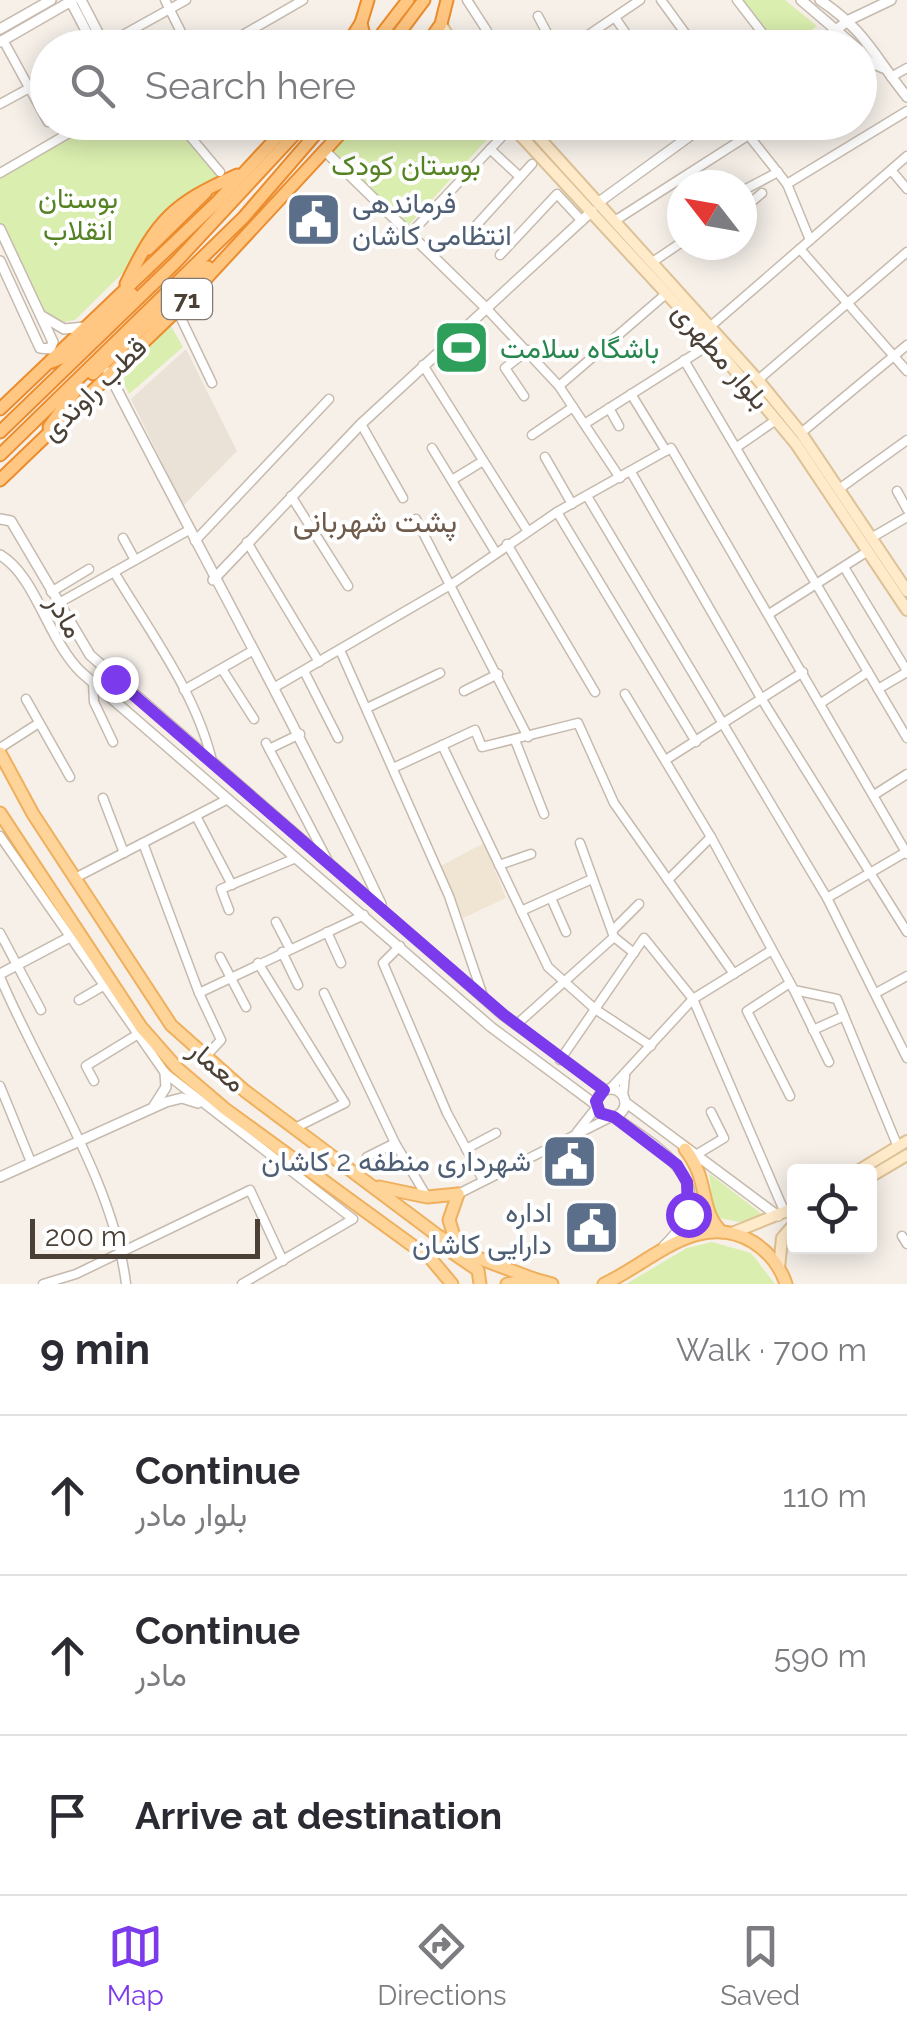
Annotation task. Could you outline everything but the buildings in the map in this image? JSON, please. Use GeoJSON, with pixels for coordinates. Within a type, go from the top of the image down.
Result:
{"type":"FeatureCollection","features":[{"type":"Feature","properties":{"kind":"highway"},"geometry":{"type":"LineString","coordinates":[[364,23],[408,0]]}},
{"type":"Feature","properties":{"kind":"highway"},"geometry":{"type":"LineString","coordinates":[[402,30],[424,0]]}},
{"type":"Feature","properties":{"kind":"highway"},"geometry":{"type":"LineString","coordinates":[[445,12],[455,0]]}},
{"type":"Feature","properties":{"kind":"highway","name":"قطب راوندی"},"geometry":{"type":"LineString","coordinates":[[0,409],[275,140]]}},
{"type":"Feature","properties":{"kind":"highway"},"geometry":{"type":"LineString","coordinates":[[0,432],[221,215],[290,140]]}},
{"type":"Feature","properties":{"kind":"highway"},"geometry":{"type":"LineString","coordinates":[[0,454],[244,216],[310,140]]}},
{"type":"Feature","properties":{"kind":"highway","name":"قطب راوندی"},"geometry":{"type":"LineString","coordinates":[[0,480],[7,468],[177,310],[336,140]]}},
{"type":"Feature","properties":{"kind":"highway"},"geometry":{"type":"LineString","coordinates":[[121,293],[138,258],[213,186],[246,172]]}},
{"type":"Feature","properties":{"kind":"highway"},"geometry":{"type":"LineString","coordinates":[[43,366],[66,356],[195,233],[221,215]]}},
{"type":"Feature","properties":{"kind":"highway"},"geometry":{"type":"LineString","coordinates":[[42,439],[67,398],[227,248],[244,216]]}},
{"type":"Feature","properties":{"kind":"main road","name":"بلوار مطهری"},"geometry":{"type":"LineString","coordinates":[[527,140],[596,207],[616,220],[758,380],[802,434],[907,591]]}},
{"type":"Feature","properties":{"kind":"main road","name":"بلوار مطهری"},"geometry":{"type":"LineString","coordinates":[[540,140],[776,420],[906,607]]}},
{"type":"Feature","properties":{"kind":"main road","name":"معمار"},"geometry":{"type":"LineString","coordinates":[[1,754],[75,878],[171,1025],[295,1128],[437,1234],[457,1247],[552,1284]]}},
{"type":"Feature","properties":{"kind":"main road","name":"معمار"},"geometry":{"type":"LineString","coordinates":[[2,820],[106,984],[194,1084],[431,1259],[452,1283]]}},
{"type":"Feature","properties":{"kind":"main road"},"geometry":{"type":"LineString","coordinates":[[690,1152],[705,1184],[708,1216],[727,1232],[757,1244],[784,1278]]}},
{"type":"Feature","properties":{"kind":"main road"},"geometry":{"type":"LineString","coordinates":[[877,1164],[904,1154]]}},
{"type":"Feature","properties":{"kind":"main road"},"geometry":{"type":"LineString","coordinates":[[877,1172],[904,1154]]}},
{"type":"Feature","properties":{"kind":"main road"},"geometry":{"type":"LineString","coordinates":[[371,1184],[426,1196],[458,1194],[449,1220],[457,1247]]}},
{"type":"Feature","properties":{"kind":"main road"},"geometry":{"type":"LineString","coordinates":[[353,1219],[366,1212]]}},
{"type":"Feature","properties":{"kind":"main road"},"geometry":{"type":"LineString","coordinates":[[606,1284],[692,1235],[727,1232],[786,1212]]}},
{"type":"Feature","properties":{"kind":"main road"},"geometry":{"type":"LineString","coordinates":[[784,1278],[782,1238],[787,1232]]}},
{"type":"Feature","properties":{"kind":"main road"},"geometry":{"type":"LineString","coordinates":[[437,1234],[444,1246],[478,1270],[480,1284]]}},
{"type":"Feature","properties":{"kind":"main road"},"geometry":{"type":"LineString","coordinates":[[507,1284],[534,1279]]}},
{"type":"Feature","properties":{"kind":"street"},"geometry":{"type":"LineString","coordinates":[[0,28],[51,0]]}},
{"type":"Feature","properties":{"kind":"street"},"geometry":{"type":"LineString","coordinates":[[30,91],[1,41],[74,0],[92,30]]}},
{"type":"Feature","properties":{"kind":"street"},"geometry":{"type":"LineString","coordinates":[[165,0],[180,30]]}},
{"type":"Feature","properties":{"kind":"street"},"geometry":{"type":"LineString","coordinates":[[132,30],[186,0]]}},
{"type":"Feature","properties":{"kind":"street"},"geometry":{"type":"LineString","coordinates":[[251,30],[303,0]]}},
{"type":"Feature","properties":{"kind":"street"},"geometry":{"type":"LineString","coordinates":[[467,0],[487,30]]}},
{"type":"Feature","properties":{"kind":"street"},"geometry":{"type":"LineString","coordinates":[[599,30],[640,0]]}},
{"type":"Feature","properties":{"kind":"street"},"geometry":{"type":"LineString","coordinates":[[660,0],[682,30]]}},
{"type":"Feature","properties":{"kind":"street"},"geometry":{"type":"LineString","coordinates":[[737,0],[760,30]]}},
{"type":"Feature","properties":{"kind":"street"},"geometry":{"type":"LineString","coordinates":[[801,0],[839,28]]}},
{"type":"Feature","properties":{"kind":"street"},"geometry":{"type":"LineString","coordinates":[[820,0],[859,30]]}},
{"type":"Feature","properties":{"kind":"street"},"geometry":{"type":"LineString","coordinates":[[836,30],[891,0]]}},
{"type":"Feature","properties":{"kind":"street"},"geometry":{"type":"LineString","coordinates":[[538,16],[545,30]]}},
{"type":"Feature","properties":{"kind":"street"},"geometry":{"type":"LineString","coordinates":[[616,19],[624,30]]}},
{"type":"Feature","properties":{"kind":"street"},"geometry":{"type":"LineString","coordinates":[[877,52],[883,68]]}},
{"type":"Feature","properties":{"kind":"street"},"geometry":{"type":"LineString","coordinates":[[877,64],[907,97]]}},
{"type":"Feature","properties":{"kind":"street"},"geometry":{"type":"LineString","coordinates":[[891,77],[907,68]]}},
{"type":"Feature","properties":{"kind":"street"},"geometry":{"type":"LineString","coordinates":[[0,104],[28,88]]}},
{"type":"Feature","properties":{"kind":"street"},"geometry":{"type":"LineString","coordinates":[[877,130],[907,112]]}},
{"type":"Feature","properties":{"kind":"street"},"geometry":{"type":"LineString","coordinates":[[0,173],[58,140]]}},
{"type":"Feature","properties":{"kind":"street"},"geometry":{"type":"LineString","coordinates":[[193,140],[220,172]]}},
{"type":"Feature","properties":{"kind":"street"},"geometry":{"type":"LineString","coordinates":[[409,235],[498,140]]}},
{"type":"Feature","properties":{"kind":"street"},"geometry":{"type":"LineString","coordinates":[[213,580],[361,424],[423,365],[596,207],[685,140]]}},
{"type":"Feature","properties":{"kind":"street"},"geometry":{"type":"LineString","coordinates":[[616,220],[743,140]]}},
{"type":"Feature","properties":{"kind":"street"},"geometry":{"type":"LineString","coordinates":[[752,140],[787,184],[810,240]]}},
{"type":"Feature","properties":{"kind":"street"},"geometry":{"type":"LineString","coordinates":[[787,184],[860,140]]}},
{"type":"Feature","properties":{"kind":"street"},"geometry":{"type":"LineString","coordinates":[[490,150],[520,177]]}},
{"type":"Feature","properties":{"kind":"street"},"geometry":{"type":"LineString","coordinates":[[326,152],[528,350],[586,423],[620,478]]}},
{"type":"Feature","properties":{"kind":"street"},"geometry":{"type":"LineString","coordinates":[[712,326],[907,156]]}},
{"type":"Feature","properties":{"kind":"street"},"geometry":{"type":"LineString","coordinates":[[473,229],[532,164]]}},
{"type":"Feature","properties":{"kind":"street"},"geometry":{"type":"LineString","coordinates":[[891,170],[906,187]]}},
{"type":"Feature","properties":{"kind":"street"},"geometry":{"type":"LineString","coordinates":[[757,183],[778,172]]}},
{"type":"Feature","properties":{"kind":"street"},"geometry":{"type":"LineString","coordinates":[[757,197],[762,193]]}},
{"type":"Feature","properties":{"kind":"street"},"geometry":{"type":"LineString","coordinates":[[500,255],[557,194],[582,220]]}},
{"type":"Feature","properties":{"kind":"street"},"geometry":{"type":"LineString","coordinates":[[0,229],[53,342],[50,349],[40,348],[0,261]]}},
{"type":"Feature","properties":{"kind":"street"},"geometry":{"type":"LineString","coordinates":[[800,249],[907,370]]}},
{"type":"Feature","properties":{"kind":"street"},"geometry":{"type":"LineString","coordinates":[[654,261],[667,252]]}},
{"type":"Feature","properties":{"kind":"street"},"geometry":{"type":"LineString","coordinates":[[758,380],[907,252]]}},
{"type":"Feature","properties":{"kind":"street"},"geometry":{"type":"LineString","coordinates":[[558,386],[666,293]]}},
{"type":"Feature","properties":{"kind":"street"},"geometry":{"type":"LineString","coordinates":[[177,310],[212,383]]}},
{"type":"Feature","properties":{"kind":"street"},"geometry":{"type":"LineString","coordinates":[[40,314],[64,329],[85,327]]}},
{"type":"Feature","properties":{"kind":"street"},"geometry":{"type":"LineString","coordinates":[[586,423],[712,343]]}},
{"type":"Feature","properties":{"kind":"street"},"geometry":{"type":"LineString","coordinates":[[802,434],[907,345]]}},
{"type":"Feature","properties":{"kind":"street"},"geometry":{"type":"LineString","coordinates":[[524,396],[505,368],[528,350]]}},
{"type":"Feature","properties":{"kind":"street"},"geometry":{"type":"LineString","coordinates":[[684,360],[907,738]]}},
{"type":"Feature","properties":{"kind":"street"},"geometry":{"type":"LineString","coordinates":[[423,365],[527,530]]}},
{"type":"Feature","properties":{"kind":"street"},"geometry":{"type":"LineString","coordinates":[[108,372],[213,580],[300,734],[384,910]]}},
{"type":"Feature","properties":{"kind":"street"},"geometry":{"type":"LineString","coordinates":[[631,394],[769,614],[906,853],[828,898]]}},
{"type":"Feature","properties":{"kind":"street"},"geometry":{"type":"LineString","coordinates":[[195,541],[329,398]]}},
{"type":"Feature","properties":{"kind":"street"},"geometry":{"type":"LineString","coordinates":[[532,435],[573,407]]}},
{"type":"Feature","properties":{"kind":"street"},"geometry":{"type":"LineString","coordinates":[[609,408],[619,426]]}},
{"type":"Feature","properties":{"kind":"street"},"geometry":{"type":"LineString","coordinates":[[737,447],[776,420]]}},
{"type":"Feature","properties":{"kind":"street"},"geometry":{"type":"LineString","coordinates":[[361,424],[404,498]]}},
{"type":"Feature","properties":{"kind":"street"},"geometry":{"type":"LineString","coordinates":[[838,489],[907,440]]}},
{"type":"Feature","properties":{"kind":"street"},"geometry":{"type":"LineString","coordinates":[[432,448],[496,552]]}},
{"type":"Feature","properties":{"kind":"street"},"geometry":{"type":"LineString","coordinates":[[275,687],[452,584],[527,530],[669,449]]}},
{"type":"Feature","properties":{"kind":"street"},"geometry":{"type":"LineString","coordinates":[[545,458],[572,504]]}},
{"type":"Feature","properties":{"kind":"street"},"geometry":{"type":"LineString","coordinates":[[452,480],[484,461]]}},
{"type":"Feature","properties":{"kind":"street"},"geometry":{"type":"LineString","coordinates":[[631,472],[761,698],[907,932]]}},
{"type":"Feature","properties":{"kind":"street"},"geometry":{"type":"LineString","coordinates":[[897,491],[907,508]]}},
{"type":"Feature","properties":{"kind":"street"},"geometry":{"type":"LineString","coordinates":[[291,496],[348,586]]}},
{"type":"Feature","properties":{"kind":"street"},"geometry":{"type":"LineString","coordinates":[[587,496],[828,898],[907,1058]]}},
{"type":"Feature","properties":{"kind":"street"},"geometry":{"type":"LineString","coordinates":[[557,512],[696,742]]}},
{"type":"Feature","properties":{"kind":"street"},"geometry":{"type":"LineString","coordinates":[[871,538],[907,517]]}},
{"type":"Feature","properties":{"kind":"street","name":"مادر"},"geometry":{"type":"LineString","coordinates":[[0,519],[11,521],[90,655],[516,1025],[560,1060],[624,1099],[690,1152],[786,1212]]}},
{"type":"Feature","properties":{"kind":"street"},"geometry":{"type":"LineString","coordinates":[[416,519],[528,737]]}},
{"type":"Feature","properties":{"kind":"street"},"geometry":{"type":"LineString","coordinates":[[57,604],[189,530]]}},
{"type":"Feature","properties":{"kind":"street"},"geometry":{"type":"LineString","coordinates":[[123,538],[135,560]]}},
{"type":"Feature","properties":{"kind":"street"},"geometry":{"type":"LineString","coordinates":[[247,542],[319,662]]}},
{"type":"Feature","properties":{"kind":"street"},"geometry":{"type":"LineString","coordinates":[[507,544],[594,692]]}},
{"type":"Feature","properties":{"kind":"street"},"geometry":{"type":"LineString","coordinates":[[769,614],[868,551]]}},
{"type":"Feature","properties":{"kind":"street","name":"مادر"},"geometry":{"type":"LineString","coordinates":[[0,555],[26,584],[66,658],[533,1061],[660,1149],[687,1182],[690,1206],[685,1222],[652,1257]]}},
{"type":"Feature","properties":{"kind":"street"},"geometry":{"type":"LineString","coordinates":[[844,566],[907,671],[878,689]]}},
{"type":"Feature","properties":{"kind":"street"},"geometry":{"type":"LineString","coordinates":[[51,592],[88,570]]}},
{"type":"Feature","properties":{"kind":"street"},"geometry":{"type":"LineString","coordinates":[[114,572],[184,690],[204,731],[212,761]]}},
{"type":"Feature","properties":{"kind":"street"},"geometry":{"type":"LineString","coordinates":[[26,584],[42,575]]}},
{"type":"Feature","properties":{"kind":"street"},"geometry":{"type":"LineString","coordinates":[[896,655],[907,649]]}},
{"type":"Feature","properties":{"kind":"street"},"geometry":{"type":"LineString","coordinates":[[184,690],[252,650]]}},
{"type":"Feature","properties":{"kind":"street"},"geometry":{"type":"LineString","coordinates":[[340,650],[449,896],[484,996]]}},
{"type":"Feature","properties":{"kind":"street"},"geometry":{"type":"LineString","coordinates":[[222,669],[254,719]]}},
{"type":"Feature","properties":{"kind":"street"},"geometry":{"type":"LineString","coordinates":[[304,671],[338,738]]}},
{"type":"Feature","properties":{"kind":"street"},"geometry":{"type":"LineString","coordinates":[[367,708],[440,672]]}},
{"type":"Feature","properties":{"kind":"street"},"geometry":{"type":"LineString","coordinates":[[667,759],[803,672]]}},
{"type":"Feature","properties":{"kind":"street"},"geometry":{"type":"LineString","coordinates":[[821,703],[868,672]]}},
{"type":"Feature","properties":{"kind":"street"},"geometry":{"type":"LineString","coordinates":[[464,691],[498,674]]}},
{"type":"Feature","properties":{"kind":"street"},"geometry":{"type":"LineString","coordinates":[[93,682],[98,712],[113,742]]}},
{"type":"Feature","properties":{"kind":"street"},"geometry":{"type":"LineString","coordinates":[[625,694],[711,837],[829,1062]]}},
{"type":"Feature","properties":{"kind":"street"},"geometry":{"type":"LineString","coordinates":[[26,699],[70,777]]}},
{"type":"Feature","properties":{"kind":"street"},"geometry":{"type":"LineString","coordinates":[[393,768],[475,730],[482,748],[578,723],[614,803],[734,974]]}},
{"type":"Feature","properties":{"kind":"street"},"geometry":{"type":"LineString","coordinates":[[1,754],[40,724]]}},
{"type":"Feature","properties":{"kind":"street"},"geometry":{"type":"LineString","coordinates":[[300,734],[268,746],[326,859],[311,862],[313,874]]}},
{"type":"Feature","properties":{"kind":"street"},"geometry":{"type":"LineString","coordinates":[[515,740],[544,814]]}},
{"type":"Feature","properties":{"kind":"street"},"geometry":{"type":"LineString","coordinates":[[442,745],[548,968],[595,1010],[650,1046]]}},
{"type":"Feature","properties":{"kind":"street"},"geometry":{"type":"LineString","coordinates":[[874,795],[907,774]]}},
{"type":"Feature","properties":{"kind":"street"},"geometry":{"type":"LineString","coordinates":[[103,798],[124,852]]}},
{"type":"Feature","properties":{"kind":"street"},"geometry":{"type":"LineString","coordinates":[[75,878],[228,799]]}},
{"type":"Feature","properties":{"kind":"street"},"geometry":{"type":"LineString","coordinates":[[196,816],[232,885]]}},
{"type":"Feature","properties":{"kind":"street"},"geometry":{"type":"LineString","coordinates":[[0,836],[68,938],[106,984],[135,1036],[165,1073],[353,1219],[248,1283]]}},
{"type":"Feature","properties":{"kind":"street"},"geometry":{"type":"LineString","coordinates":[[668,880],[711,837]]}},
{"type":"Feature","properties":{"kind":"street"},"geometry":{"type":"LineString","coordinates":[[144,842],[199,993],[221,1040],[205,1057]]}},
{"type":"Feature","properties":{"kind":"street"},"geometry":{"type":"LineString","coordinates":[[229,910],[221,890],[296,858],[307,851],[306,842]]}},
{"type":"Feature","properties":{"kind":"street"},"geometry":{"type":"LineString","coordinates":[[580,843],[613,934],[634,953]]}},
{"type":"Feature","properties":{"kind":"street"},"geometry":{"type":"LineString","coordinates":[[499,865],[531,854]]}},
{"type":"Feature","properties":{"kind":"street"},"geometry":{"type":"LineString","coordinates":[[521,912],[592,879]]}},
{"type":"Feature","properties":{"kind":"street"},"geometry":{"type":"LineString","coordinates":[[550,898],[566,932]]}},
{"type":"Feature","properties":{"kind":"street"},"geometry":{"type":"LineString","coordinates":[[516,1025],[640,904]]}},
{"type":"Feature","properties":{"kind":"street"},"geometry":{"type":"LineString","coordinates":[[199,993],[364,915]]}},
{"type":"Feature","properties":{"kind":"street"},"geometry":{"type":"LineString","coordinates":[[276,922],[298,985]]}},
{"type":"Feature","properties":{"kind":"street"},"geometry":{"type":"LineString","coordinates":[[327,932],[341,963]]}},
{"type":"Feature","properties":{"kind":"street"},"geometry":{"type":"LineString","coordinates":[[0,933],[40,1010]]}},
{"type":"Feature","properties":{"kind":"street"},"geometry":{"type":"LineString","coordinates":[[68,938],[0,976],[79,1141],[121,1252],[126,1284]]}},
{"type":"Feature","properties":{"kind":"street"},"geometry":{"type":"LineString","coordinates":[[560,1060],[644,938],[693,999],[786,1212]]}},
{"type":"Feature","properties":{"kind":"street"},"geometry":{"type":"LineString","coordinates":[[400,946],[383,963],[482,1180]]}},
{"type":"Feature","properties":{"kind":"street"},"geometry":{"type":"LineString","coordinates":[[574,1135],[607,1090],[626,1076],[693,999],[772,950]]}},
{"type":"Feature","properties":{"kind":"street"},"geometry":{"type":"LineString","coordinates":[[220,957],[246,1007]]}},
{"type":"Feature","properties":{"kind":"street"},"geometry":{"type":"LineString","coordinates":[[258,963],[345,1102],[295,1128]]}},
{"type":"Feature","properties":{"kind":"street"},"geometry":{"type":"LineString","coordinates":[[876,994],[907,976]]}},
{"type":"Feature","properties":{"kind":"street"},"geometry":{"type":"LineString","coordinates":[[79,1000],[106,984]]}},
{"type":"Feature","properties":{"kind":"street"},"geometry":{"type":"LineString","coordinates":[[790,1096],[748,1011],[792,987],[837,999],[904,1154]]}},
{"type":"Feature","properties":{"kind":"street"},"geometry":{"type":"LineString","coordinates":[[324,993],[395,1143],[426,1196]]}},
{"type":"Feature","properties":{"kind":"street"},"geometry":{"type":"LineString","coordinates":[[813,1030],[844,1016]]}},
{"type":"Feature","properties":{"kind":"street"},"geometry":{"type":"LineString","coordinates":[[94,1081],[86,1066],[135,1036]]}},
{"type":"Feature","properties":{"kind":"street"},"geometry":{"type":"LineString","coordinates":[[152,1108],[166,1087],[165,1073]]}},
{"type":"Feature","properties":{"kind":"street"},"geometry":{"type":"LineString","coordinates":[[458,1194],[611,1117],[624,1099],[626,1076]]}},
{"type":"Feature","properties":{"kind":"street"},"geometry":{"type":"LineString","coordinates":[[0,1086],[31,1162]]}},
{"type":"Feature","properties":{"kind":"street"},"geometry":{"type":"LineString","coordinates":[[0,1177],[152,1108],[182,1098],[198,1102]]}},
{"type":"Feature","properties":{"kind":"street"},"geometry":{"type":"LineString","coordinates":[[690,1152],[724,1138],[710,1112]]}},
{"type":"Feature","properties":{"kind":"street"},"geometry":{"type":"LineString","coordinates":[[466,1149],[496,1133]]}},
{"type":"Feature","properties":{"kind":"street"},"geometry":{"type":"LineString","coordinates":[[367,1157],[395,1143]]}},
{"type":"Feature","properties":{"kind":"street"},"geometry":{"type":"LineString","coordinates":[[44,1284],[250,1190],[283,1261]]}},
{"type":"Feature","properties":{"kind":"shaded area"},"geometry":{"type":"Polygon","coordinates":[[[186,349],[237,451],[183,506],[131,399],[186,349]]]}},
{"type":"Feature","properties":{"kind":"shaded area"},"geometry":{"type":"Polygon","coordinates":[[[484,843],[506,898],[463,918],[441,866],[484,843]]]}},
{"type":"Feature","properties":{"kind":"green space"},"geometry":{"type":"Polygon","coordinates":[[[737,0],[785,0],[817,26],[811,30],[761,30],[737,0]]]}},
{"type":"Feature","properties":{"kind":"green space","name":"بوستان انقلاب"},"geometry":{"type":"Polygon","coordinates":[[[61,140],[194,140],[222,175],[75,320],[59,323],[44,310],[0,225],[0,173],[61,140]]]}},
{"type":"Feature","properties":{"kind":"green space","name":"بوستان کودک"},"geometry":{"type":"Polygon","coordinates":[[[343,140],[486,140],[406,228],[332,151],[343,140]]]}},
{"type":"Feature","properties":{"kind":"green space"},"geometry":{"type":"Polygon","coordinates":[[[171,326],[183,347],[129,394],[118,370],[171,326]]]}},
{"type":"Feature","properties":{"kind":"green space"},"geometry":{"type":"Polygon","coordinates":[[[709,1173],[763,1215],[739,1222],[715,1217],[709,1173]]]}},
{"type":"Feature","properties":{"kind":"green space"},"geometry":{"type":"Polygon","coordinates":[[[712,1242],[751,1253],[775,1284],[626,1284],[687,1248],[712,1242]]]}},
{"type":"Feature","properties":{"kind":"place","name":"فرماندهی انتظامی کاشان"},"geometry":{"type":"Point","coordinates":[313,219]}},
{"type":"Feature","properties":{"kind":"place","name":"باشگاه سلامت"},"geometry":{"type":"Point","coordinates":[461,348]}},
{"type":"Feature","properties":{"kind":"place","name":"شهرداری منطفه 2 کاشان"},"geometry":{"type":"Point","coordinates":[570,1161]}},
{"type":"Feature","properties":{"kind":"place","name":"اداره دارایی کاشان"},"geometry":{"type":"Point","coordinates":[591,1228]}},
{"type":"Feature","properties":{"kind":"district","name":"پشت شهربانی"},"geometry":{"type":"Point","coordinates":[375,521]}},
{"type":"Feature","properties":{"kind":"route"},"geometry":{"type":"LineString","coordinates":[[115,679],[504,1015],[604,1090],[596,1101],[600,1113],[614,1117],[660,1149],[684,1174],[689,1193],[688,1214]]}}]}
